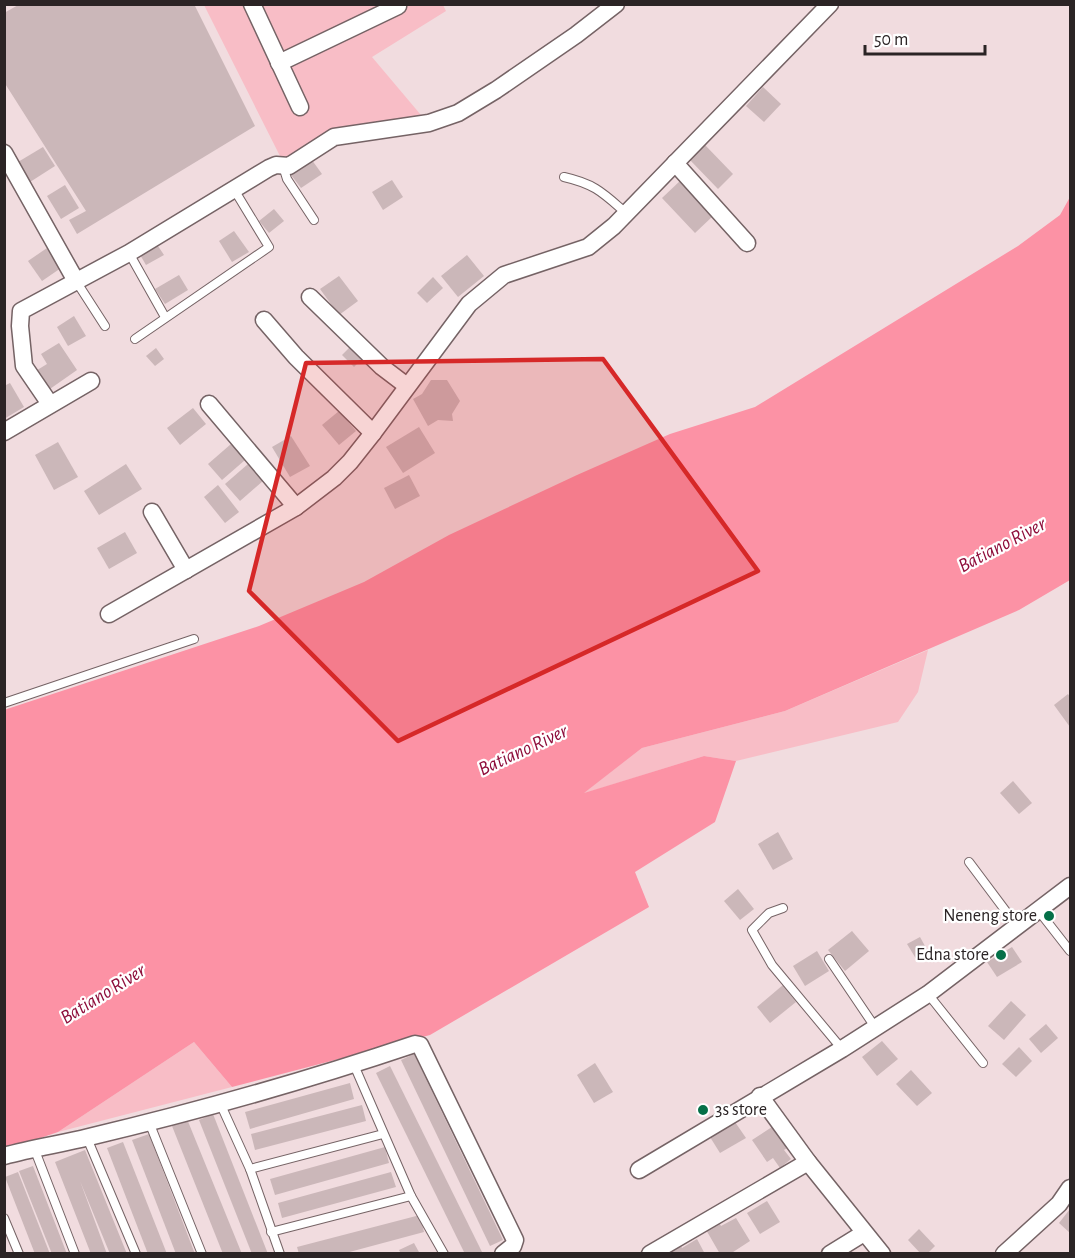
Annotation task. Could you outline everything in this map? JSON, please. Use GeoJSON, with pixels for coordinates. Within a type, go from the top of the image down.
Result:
{"type":"FeatureCollection","features":[{"type":"Feature","properties":{"kind":"street"},"geometry":{"type":"LineString","coordinates":[[252,4],[300,107]]}},
{"type":"Feature","properties":{"kind":"street"},"geometry":{"type":"LineString","coordinates":[[4,317],[21,311],[129,253],[276,165],[289,166],[334,137],[429,123],[458,113],[505,84],[616,4]]}},
{"type":"Feature","properties":{"kind":"street"},"geometry":{"type":"LineString","coordinates":[[110,614],[296,507],[334,478],[373,433],[469,304],[504,275],[588,247],[626,213],[830,4]]}},
{"type":"Feature","properties":{"kind":"street"},"geometry":{"type":"LineString","coordinates":[[279,63],[398,6]]}},
{"type":"Feature","properties":{"kind":"street"},"geometry":{"type":"LineString","coordinates":[[4,153],[76,281]]}},
{"type":"Feature","properties":{"kind":"street"},"geometry":{"type":"LineString","coordinates":[[675,163],[747,243]]}},
{"type":"Feature","properties":{"kind":"street"},"geometry":{"type":"LineString","coordinates":[[310,297],[382,367],[407,386]]}},
{"type":"Feature","properties":{"kind":"street"},"geometry":{"type":"LineString","coordinates":[[21,311],[20,326],[24,366],[50,404]]}},
{"type":"Feature","properties":{"kind":"street"},"geometry":{"type":"LineString","coordinates":[[264,320],[296,357],[373,433]]}},
{"type":"Feature","properties":{"kind":"street"},"geometry":{"type":"LineString","coordinates":[[4,432],[91,381]]}},
{"type":"Feature","properties":{"kind":"street"},"geometry":{"type":"LineString","coordinates":[[209,404],[296,507]]}},
{"type":"Feature","properties":{"kind":"street"},"geometry":{"type":"LineString","coordinates":[[152,512],[186,570]]}},
{"type":"Feature","properties":{"kind":"street"},"geometry":{"type":"LineString","coordinates":[[639,1170],[842,1049],[928,994],[1071,886]]}},
{"type":"Feature","properties":{"kind":"street"},"geometry":{"type":"LineString","coordinates":[[4,1156],[149,1122],[354,1065],[414,1044],[420,1045],[515,1240],[513,1246],[503,1254]]}},
{"type":"Feature","properties":{"kind":"street"},"geometry":{"type":"LineString","coordinates":[[760,1096],[808,1162],[882,1254]]}},
{"type":"Feature","properties":{"kind":"street"},"geometry":{"type":"LineString","coordinates":[[650,1254],[808,1162]]}},
{"type":"Feature","properties":{"kind":"street"},"geometry":{"type":"LineString","coordinates":[[1004,1254],[1059,1203],[1071,1188]]}},
{"type":"Feature","properties":{"kind":"street"},"geometry":{"type":"LineString","coordinates":[[830,1254],[864,1233]]}},
{"type":"Feature","properties":{"kind":"lane"},"geometry":{"type":"LineString","coordinates":[[283,166],[287,179],[314,220]]}},
{"type":"Feature","properties":{"kind":"lane"},"geometry":{"type":"LineString","coordinates":[[564,177],[586,182],[602,191],[626,213]]}},
{"type":"Feature","properties":{"kind":"lane"},"geometry":{"type":"LineString","coordinates":[[135,339],[269,247],[235,191]]}},
{"type":"Feature","properties":{"kind":"lane"},"geometry":{"type":"LineString","coordinates":[[129,253],[165,317]]}},
{"type":"Feature","properties":{"kind":"lane"},"geometry":{"type":"LineString","coordinates":[[76,281],[105,326]]}},
{"type":"Feature","properties":{"kind":"lane"},"geometry":{"type":"LineString","coordinates":[[4,703],[194,639]]}},
{"type":"Feature","properties":{"kind":"lane"},"geometry":{"type":"LineString","coordinates":[[969,862],[1017,926]]}},
{"type":"Feature","properties":{"kind":"lane"},"geometry":{"type":"LineString","coordinates":[[783,908],[770,913],[752,930],[772,965],[842,1049]]}},
{"type":"Feature","properties":{"kind":"lane"},"geometry":{"type":"LineString","coordinates":[[1038,910],[1071,951]]}},
{"type":"Feature","properties":{"kind":"lane"},"geometry":{"type":"LineString","coordinates":[[829,959],[875,1027]]}},
{"type":"Feature","properties":{"kind":"lane"},"geometry":{"type":"LineString","coordinates":[[928,994],[983,1063]]}},
{"type":"Feature","properties":{"kind":"lane"},"geometry":{"type":"LineString","coordinates":[[354,1065],[411,1196],[444,1254]]}},
{"type":"Feature","properties":{"kind":"lane"},"geometry":{"type":"LineString","coordinates":[[220,1103],[250,1169],[280,1254]]}},
{"type":"Feature","properties":{"kind":"lane"},"geometry":{"type":"LineString","coordinates":[[149,1122],[202,1254]]}},
{"type":"Feature","properties":{"kind":"lane"},"geometry":{"type":"LineString","coordinates":[[250,1169],[383,1134]]}},
{"type":"Feature","properties":{"kind":"lane"},"geometry":{"type":"LineString","coordinates":[[87,1138],[136,1254]]}},
{"type":"Feature","properties":{"kind":"lane"},"geometry":{"type":"LineString","coordinates":[[34,1148],[75,1254]]}},
{"type":"Feature","properties":{"kind":"lane"},"geometry":{"type":"LineString","coordinates":[[271,1232],[411,1196]]}},
{"type":"Feature","properties":{"kind":"lane"},"geometry":{"type":"LineString","coordinates":[[4,1218],[19,1254]]}},
{"type":"Feature","properties":{"kind":"highlighted area"},"geometry":{"type":"Polygon","coordinates":[[[603,359],[758,571],[398,741],[249,591],[306,363],[603,359]]]}},
{"type":"Feature","properties":{"kind":"shaded area"},"geometry":{"type":"Polygon","coordinates":[[[204,5],[443,5],[446,11],[372,57],[426,121],[334,133],[284,164],[204,5]]]}},
{"type":"Feature","properties":{"kind":"shaded area"},"geometry":{"type":"Polygon","coordinates":[[[928,650],[918,692],[898,722],[736,761],[704,756],[582,794],[642,748],[785,711],[928,650]]]}},
{"type":"Feature","properties":{"kind":"shaded area"},"geometry":{"type":"Polygon","coordinates":[[[194,1042],[232,1087],[58,1132],[194,1042]]]}},
{"type":"Feature","properties":{"kind":"water","name":"Batiano River"},"geometry":{"type":"Polygon","coordinates":[[[1070,197],[1070,580],[1019,610],[785,711],[642,748],[584,793],[704,756],[736,761],[715,822],[635,872],[649,907],[430,1035],[232,1087],[194,1042],[58,1132],[5,1150],[4,710],[259,626],[364,582],[449,535],[577,475],[670,434],[755,407],[1018,246],[1060,215],[1070,197]]]}},
{"type":"Feature","properties":{"kind":"building"},"geometry":{"type":"Polygon","coordinates":[[[20,4],[194,4],[255,126],[77,234],[69,220],[86,211],[4,82],[4,13],[20,4]]]}},
{"type":"Feature","properties":{"kind":"building"},"geometry":{"type":"Polygon","coordinates":[[[763,87],[781,104],[764,122],[746,106],[763,87]]]}},
{"type":"Feature","properties":{"kind":"building"},"geometry":{"type":"Polygon","coordinates":[[[705,145],[733,174],[718,189],[690,160],[705,145]]]}},
{"type":"Feature","properties":{"kind":"building"},"geometry":{"type":"Polygon","coordinates":[[[43,147],[55,166],[30,182],[18,162],[43,147]]]}},
{"type":"Feature","properties":{"kind":"building"},"geometry":{"type":"Polygon","coordinates":[[[309,156],[322,174],[301,188],[288,171],[309,156]]]}},
{"type":"Feature","properties":{"kind":"building"},"geometry":{"type":"Polygon","coordinates":[[[392,180],[403,197],[383,210],[372,192],[392,180]]]}},
{"type":"Feature","properties":{"kind":"building"},"geometry":{"type":"Polygon","coordinates":[[[681,180],[714,215],[695,233],[662,198],[681,180]]]}},
{"type":"Feature","properties":{"kind":"building"},"geometry":{"type":"Polygon","coordinates":[[[65,185],[79,208],[61,219],[47,196],[65,185]]]}},
{"type":"Feature","properties":{"kind":"building"},"geometry":{"type":"Polygon","coordinates":[[[274,209],[284,221],[269,233],[259,221],[274,209]]]}},
{"type":"Feature","properties":{"kind":"building"},"geometry":{"type":"Polygon","coordinates":[[[234,231],[249,252],[232,262],[219,241],[234,231]]]}},
{"type":"Feature","properties":{"kind":"building"},"geometry":{"type":"Polygon","coordinates":[[[156,243],[164,255],[146,265],[139,253],[156,243]]]}},
{"type":"Feature","properties":{"kind":"building"},"geometry":{"type":"Polygon","coordinates":[[[47,248],[61,268],[42,281],[28,261],[47,248]]]}},
{"type":"Feature","properties":{"kind":"building"},"geometry":{"type":"Polygon","coordinates":[[[467,255],[484,276],[458,297],[441,276],[467,255]]]}},
{"type":"Feature","properties":{"kind":"building"},"geometry":{"type":"Polygon","coordinates":[[[179,275],[188,290],[165,304],[155,289],[179,275]]]}},
{"type":"Feature","properties":{"kind":"building"},"geometry":{"type":"Polygon","coordinates":[[[339,276],[358,301],[339,315],[320,289],[339,276]]]}},
{"type":"Feature","properties":{"kind":"building"},"geometry":{"type":"Polygon","coordinates":[[[433,277],[443,288],[427,303],[417,293],[433,277]]]}},
{"type":"Feature","properties":{"kind":"building"},"geometry":{"type":"Polygon","coordinates":[[[74,316],[86,336],[68,346],[57,327],[74,316]]]}},
{"type":"Feature","properties":{"kind":"building"},"geometry":{"type":"Polygon","coordinates":[[[59,343],[77,370],[47,391],[34,372],[47,364],[41,354],[59,343]]]}},
{"type":"Feature","properties":{"kind":"building"},"geometry":{"type":"Polygon","coordinates":[[[354,343],[366,355],[354,367],[342,355],[354,343]]]}},
{"type":"Feature","properties":{"kind":"building"},"geometry":{"type":"Polygon","coordinates":[[[156,348],[164,359],[155,366],[146,356],[156,348]]]}},
{"type":"Feature","properties":{"kind":"building"},"geometry":{"type":"Polygon","coordinates":[[[431,380],[447,380],[460,401],[452,414],[453,421],[438,420],[428,426],[413,399],[422,394],[431,380]]]}},
{"type":"Feature","properties":{"kind":"building"},"geometry":{"type":"Polygon","coordinates":[[[10,383],[24,407],[4,419],[4,386],[10,383]]]}},
{"type":"Feature","properties":{"kind":"building"},"geometry":{"type":"Polygon","coordinates":[[[193,408],[206,424],[180,445],[167,428],[193,408]]]}},
{"type":"Feature","properties":{"kind":"building"},"geometry":{"type":"Polygon","coordinates":[[[339,411],[356,431],[339,445],[322,425],[339,411]]]}},
{"type":"Feature","properties":{"kind":"building"},"geometry":{"type":"Polygon","coordinates":[[[419,427],[435,453],[403,473],[386,447],[419,427]]]}},
{"type":"Feature","properties":{"kind":"building"},"geometry":{"type":"Polygon","coordinates":[[[291,436],[310,466],[290,477],[272,447],[291,436]]]}},
{"type":"Feature","properties":{"kind":"building"},"geometry":{"type":"Polygon","coordinates":[[[58,442],[78,477],[54,490],[35,455],[58,442]]]}},
{"type":"Feature","properties":{"kind":"building"},"geometry":{"type":"Polygon","coordinates":[[[231,444],[245,460],[222,480],[208,464],[231,444]]]}},
{"type":"Feature","properties":{"kind":"building"},"geometry":{"type":"Polygon","coordinates":[[[126,464],[142,489],[99,515],[84,491],[126,464]]]}},
{"type":"Feature","properties":{"kind":"building"},"geometry":{"type":"Polygon","coordinates":[[[248,464],[263,481],[240,501],[225,484],[248,464]]]}},
{"type":"Feature","properties":{"kind":"building"},"geometry":{"type":"Polygon","coordinates":[[[409,475],[420,496],[395,509],[384,488],[409,475]]]}},
{"type":"Feature","properties":{"kind":"building"},"geometry":{"type":"Polygon","coordinates":[[[218,485],[239,512],[225,523],[204,497],[218,485]]]}},
{"type":"Feature","properties":{"kind":"building"},"geometry":{"type":"Polygon","coordinates":[[[125,532],[137,553],[109,569],[97,548],[125,532]]]}},
{"type":"Feature","properties":{"kind":"building"},"geometry":{"type":"Polygon","coordinates":[[[1068,694],[1070,697],[1070,727],[1054,705],[1068,694]]]}},
{"type":"Feature","properties":{"kind":"building"},"geometry":{"type":"Polygon","coordinates":[[[1013,781],[1032,803],[1019,814],[1000,793],[1013,781]]]}},
{"type":"Feature","properties":{"kind":"building"},"geometry":{"type":"Polygon","coordinates":[[[778,832],[793,859],[773,870],[758,844],[778,832]]]}},
{"type":"Feature","properties":{"kind":"building"},"geometry":{"type":"Polygon","coordinates":[[[738,889],[754,909],[740,920],[724,901],[738,889]]]}},
{"type":"Feature","properties":{"kind":"building"},"geometry":{"type":"Polygon","coordinates":[[[852,931],[869,951],[845,971],[828,950],[852,931]]]}},
{"type":"Feature","properties":{"kind":"building"},"geometry":{"type":"Polygon","coordinates":[[[920,937],[930,955],[918,962],[907,944],[920,937]]]}},
{"type":"Feature","properties":{"kind":"building"},"geometry":{"type":"Polygon","coordinates":[[[1012,947],[1022,962],[997,977],[987,962],[1012,947]]]}},
{"type":"Feature","properties":{"kind":"building"},"geometry":{"type":"Polygon","coordinates":[[[817,951],[829,971],[805,986],[793,966],[817,951]]]}},
{"type":"Feature","properties":{"kind":"building"},"geometry":{"type":"Polygon","coordinates":[[[783,985],[796,1002],[770,1023],[757,1007],[783,985]]]}},
{"type":"Feature","properties":{"kind":"building"},"geometry":{"type":"Polygon","coordinates":[[[1011,1001],[1026,1015],[1004,1040],[988,1026],[1011,1001]]]}},
{"type":"Feature","properties":{"kind":"building"},"geometry":{"type":"Polygon","coordinates":[[[1046,1024],[1058,1038],[1041,1053],[1029,1039],[1046,1024]]]}},
{"type":"Feature","properties":{"kind":"building"},"geometry":{"type":"Polygon","coordinates":[[[882,1041],[898,1059],[877,1076],[862,1057],[882,1041]]]}},
{"type":"Feature","properties":{"kind":"building"},"geometry":{"type":"Polygon","coordinates":[[[1019,1047],[1032,1061],[1016,1077],[1002,1064],[1019,1047]]]}},
{"type":"Feature","properties":{"kind":"building"},"geometry":{"type":"Polygon","coordinates":[[[414,1054],[503,1240],[490,1246],[401,1060],[414,1054]]]}},
{"type":"Feature","properties":{"kind":"building"},"geometry":{"type":"Polygon","coordinates":[[[595,1063],[613,1092],[594,1103],[577,1075],[595,1063]]]}},
{"type":"Feature","properties":{"kind":"building"},"geometry":{"type":"Polygon","coordinates":[[[390,1066],[483,1254],[465,1254],[376,1073],[390,1066]]]}},
{"type":"Feature","properties":{"kind":"building"},"geometry":{"type":"Polygon","coordinates":[[[911,1070],[932,1093],[917,1106],[896,1084],[911,1070]]]}},
{"type":"Feature","properties":{"kind":"building"},"geometry":{"type":"Polygon","coordinates":[[[350,1083],[354,1099],[250,1129],[245,1112],[350,1083]]]}},
{"type":"Feature","properties":{"kind":"building"},"geometry":{"type":"Polygon","coordinates":[[[362,1105],[366,1121],[255,1150],[251,1134],[362,1105]]]}},
{"type":"Feature","properties":{"kind":"building"},"geometry":{"type":"Polygon","coordinates":[[[213,1114],[268,1254],[252,1254],[199,1120],[213,1114]]]}},
{"type":"Feature","properties":{"kind":"building"},"geometry":{"type":"Polygon","coordinates":[[[187,1119],[242,1254],[223,1254],[172,1126],[187,1119]]]}},
{"type":"Feature","properties":{"kind":"building"},"geometry":{"type":"Polygon","coordinates":[[[735,1122],[746,1138],[720,1153],[710,1137],[735,1122]]]}},
{"type":"Feature","properties":{"kind":"building"},"geometry":{"type":"Polygon","coordinates":[[[775,1125],[790,1146],[784,1150],[791,1159],[780,1168],[773,1158],[767,1162],[752,1140],[775,1125]]]}},
{"type":"Feature","properties":{"kind":"building"},"geometry":{"type":"Polygon","coordinates":[[[149,1134],[195,1254],[176,1254],[132,1140],[149,1134]]]}},
{"type":"Feature","properties":{"kind":"building"},"geometry":{"type":"Polygon","coordinates":[[[123,1142],[167,1254],[148,1254],[107,1148],[123,1142]]]}},
{"type":"Feature","properties":{"kind":"building"},"geometry":{"type":"Polygon","coordinates":[[[385,1147],[389,1163],[275,1195],[270,1179],[385,1147]]]}},
{"type":"Feature","properties":{"kind":"building"},"geometry":{"type":"Polygon","coordinates":[[[85,1150],[127,1254],[110,1254],[80,1181],[107,1254],[91,1254],[55,1162],[85,1150]]]}},
{"type":"Feature","properties":{"kind":"building"},"geometry":{"type":"Polygon","coordinates":[[[33,1166],[67,1254],[52,1254],[19,1171],[33,1166]]]}},
{"type":"Feature","properties":{"kind":"building"},"geometry":{"type":"Polygon","coordinates":[[[18,1172],[50,1254],[35,1254],[5,1177],[18,1172]]]}},
{"type":"Feature","properties":{"kind":"building"},"geometry":{"type":"Polygon","coordinates":[[[391,1172],[396,1187],[282,1218],[278,1203],[391,1172]]]}},
{"type":"Feature","properties":{"kind":"building"},"geometry":{"type":"Polygon","coordinates":[[[767,1201],[780,1222],[760,1234],[747,1213],[767,1201]]]}},
{"type":"Feature","properties":{"kind":"building"},"geometry":{"type":"Polygon","coordinates":[[[1070,1209],[1070,1233],[1059,1223],[1070,1209]]]}},
{"type":"Feature","properties":{"kind":"building"},"geometry":{"type":"Polygon","coordinates":[[[420,1215],[424,1232],[342,1254],[299,1254],[297,1247],[420,1215]]]}},
{"type":"Feature","properties":{"kind":"building"},"geometry":{"type":"Polygon","coordinates":[[[736,1218],[750,1241],[730,1254],[720,1254],[705,1228],[718,1220],[721,1226],[736,1218]]]}},
{"type":"Feature","properties":{"kind":"building"},"geometry":{"type":"Polygon","coordinates":[[[919,1229],[935,1246],[927,1254],[921,1254],[908,1240],[919,1229]]]}},
{"type":"Feature","properties":{"kind":"building"},"geometry":{"type":"Polygon","coordinates":[[[697,1239],[705,1254],[668,1254],[666,1250],[679,1242],[682,1248],[697,1239]]]}},
{"type":"Feature","properties":{"kind":"building"},"geometry":{"type":"Polygon","coordinates":[[[414,1243],[420,1254],[401,1254],[399,1250],[414,1243]]]}},
{"type":"Feature","properties":{"kind":"place","name":"Neneng store"},"geometry":{"type":"Point","coordinates":[1049,916]}},
{"type":"Feature","properties":{"kind":"place","name":"Edna store"},"geometry":{"type":"Point","coordinates":[1001,955]}},
{"type":"Feature","properties":{"kind":"place","name":"3s store"},"geometry":{"type":"Point","coordinates":[703,1110]}}]}
